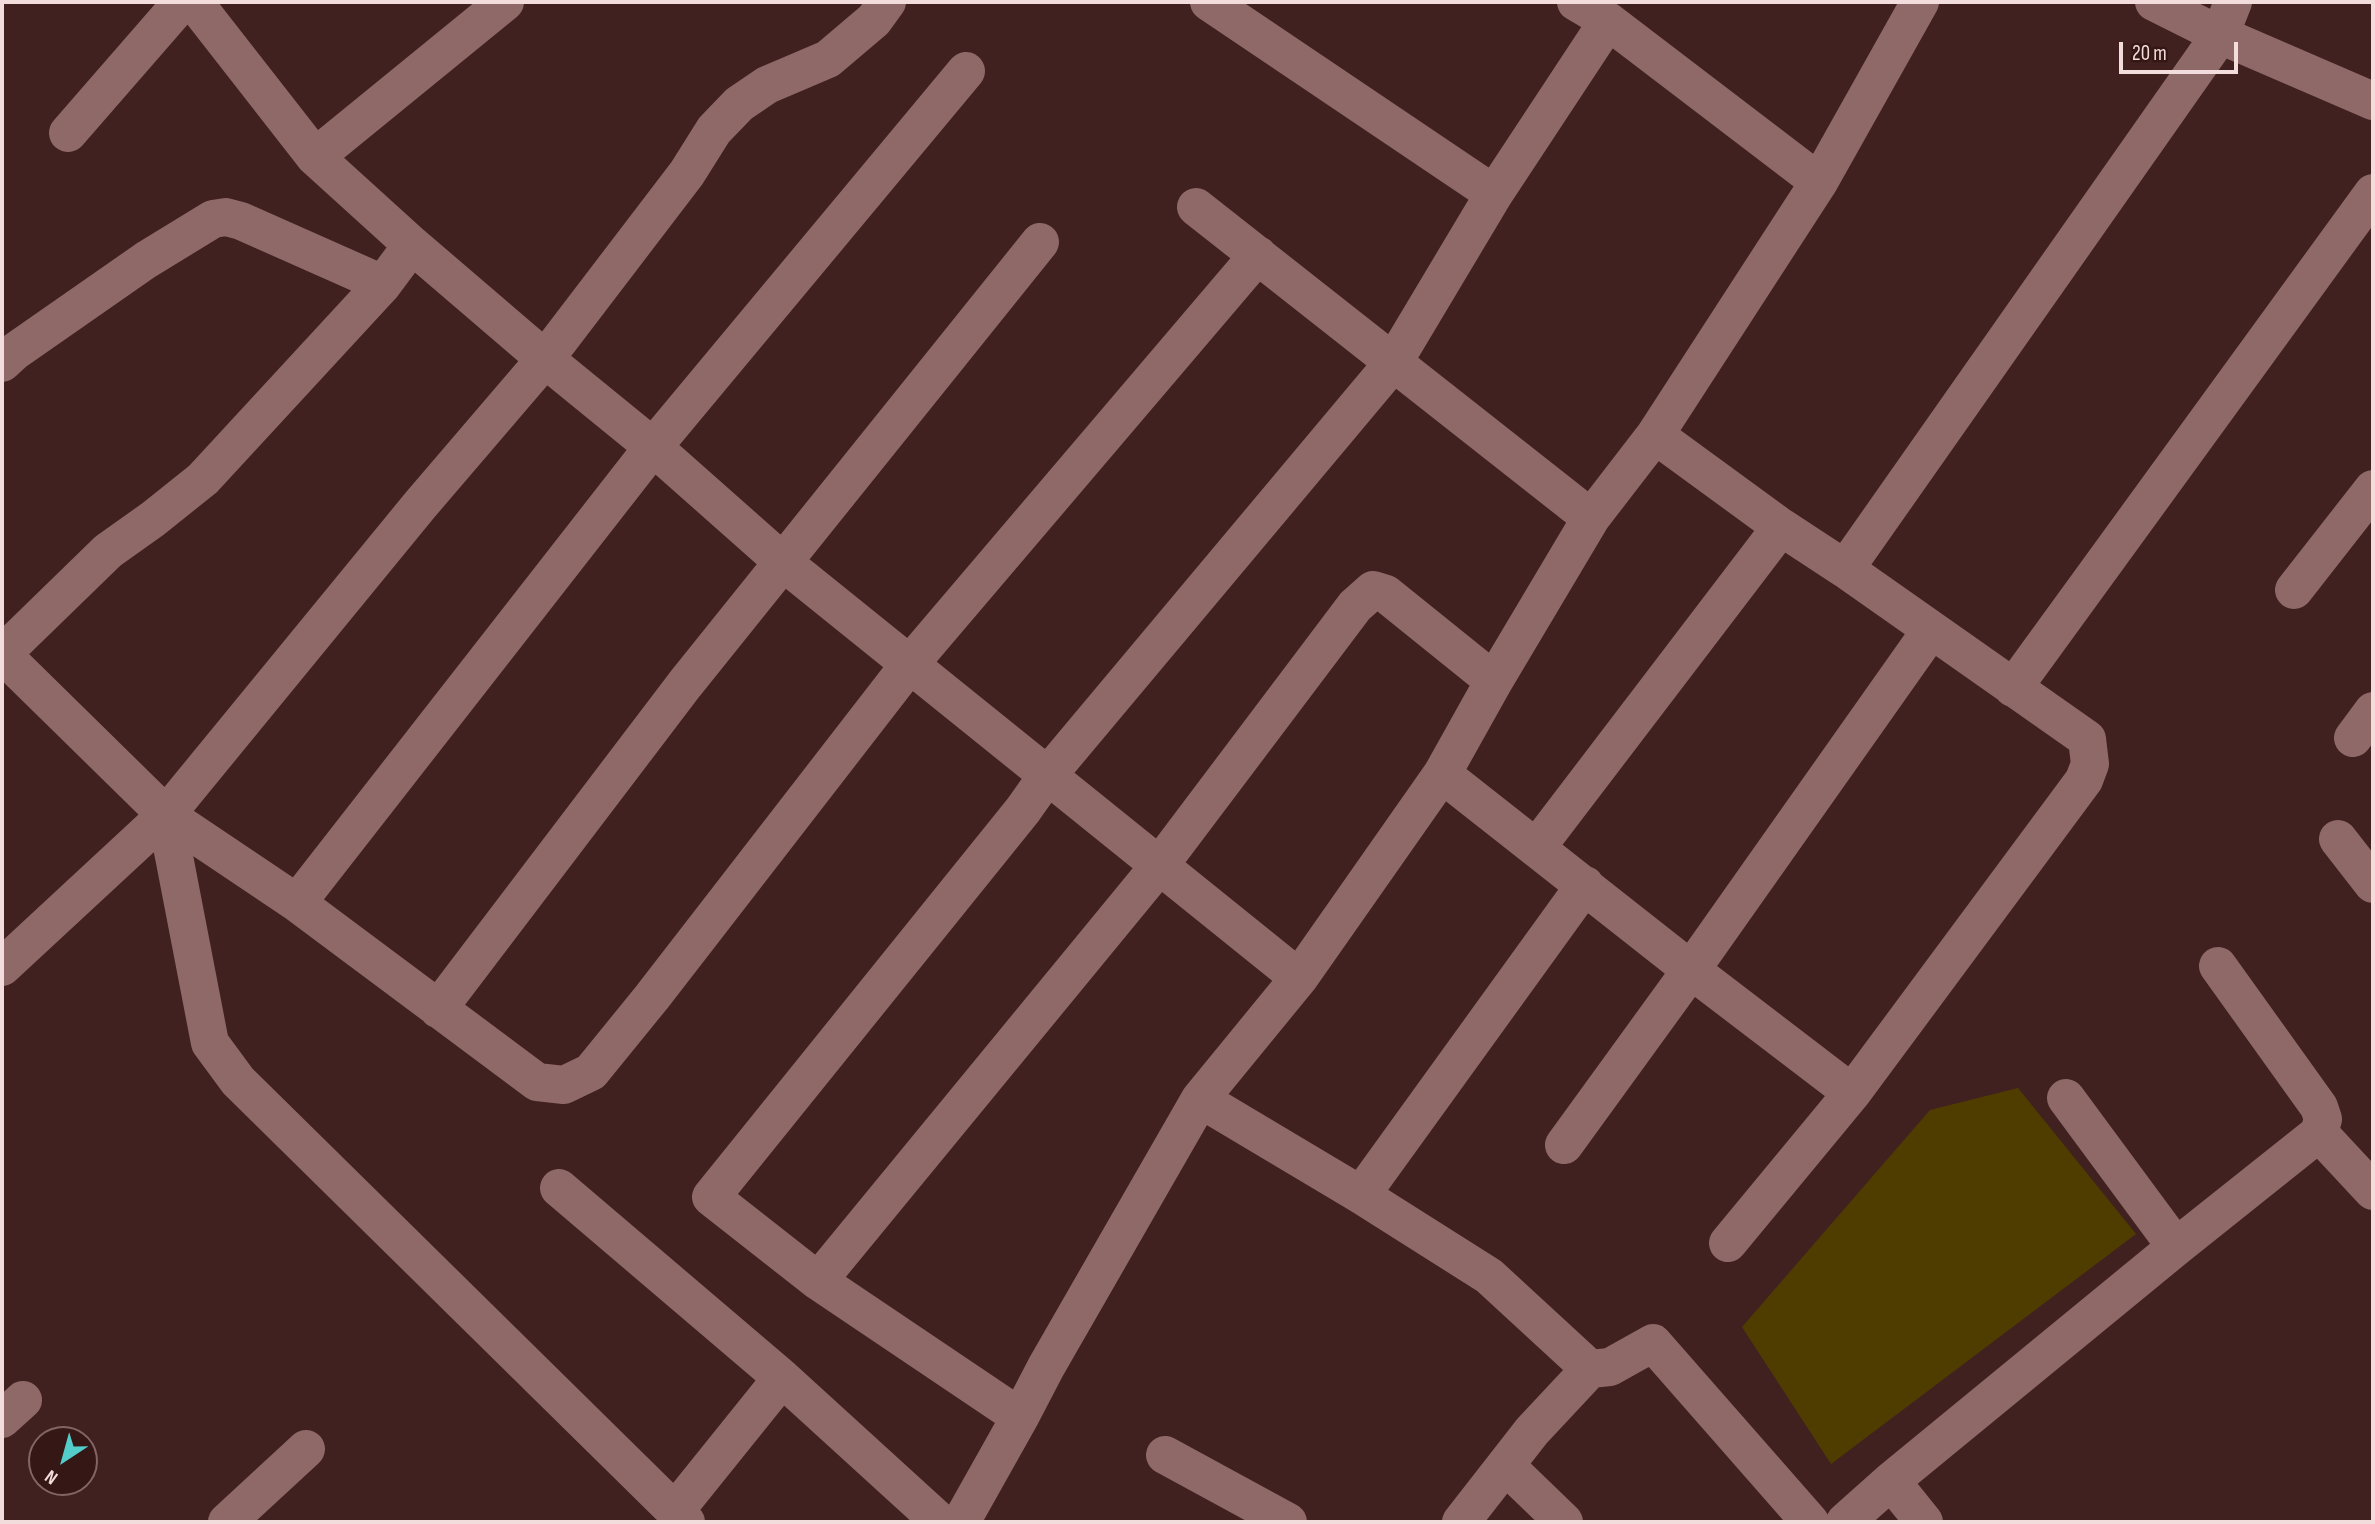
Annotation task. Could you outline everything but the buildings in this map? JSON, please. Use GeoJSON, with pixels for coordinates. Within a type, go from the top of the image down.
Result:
{"type":"FeatureCollection","features":[{"type":"Feature","properties":{"kind":"street"},"geometry":{"type":"LineString","coordinates":[[68,133],[182,2]]}},
{"type":"Feature","properties":{"kind":"street"},"geometry":{"type":"LineString","coordinates":[[194,2],[315,158],[412,245],[653,447],[784,563],[1299,978]]}},
{"type":"Feature","properties":{"kind":"street"},"geometry":{"type":"LineString","coordinates":[[315,158],[505,2]]}},
{"type":"Feature","properties":{"kind":"street"},"geometry":{"type":"LineString","coordinates":[[2,967],[166,815],[420,505],[545,359],[687,173],[714,130],[739,104],[768,85],[828,59],[874,20],[887,2]]}},
{"type":"Feature","properties":{"kind":"street"},"geometry":{"type":"LineString","coordinates":[[1209,2],[1494,194]]}},
{"type":"Feature","properties":{"kind":"street"},"geometry":{"type":"LineString","coordinates":[[961,1522],[1046,1367],[1200,1099],[1299,978],[1442,774],[1591,518],[1655,435],[1819,182],[1920,2]]}},
{"type":"Feature","properties":{"kind":"street"},"geometry":{"type":"LineString","coordinates":[[2154,2],[2226,19],[2373,101]]}},
{"type":"Feature","properties":{"kind":"street"},"geometry":{"type":"LineString","coordinates":[[1020,1417],[818,1281],[712,1197],[1014,821],[1047,776],[1393,363],[1494,194],[1592,11],[1819,182]]}},
{"type":"Feature","properties":{"kind":"street"},"geometry":{"type":"LineString","coordinates":[[1845,569],[2226,19]]}},
{"type":"Feature","properties":{"kind":"street"},"geometry":{"type":"LineString","coordinates":[[297,902],[653,447],[966,71]]}},
{"type":"Feature","properties":{"kind":"street"},"geometry":{"type":"LineString","coordinates":[[2013,688],[2373,193]]}},
{"type":"Feature","properties":{"kind":"street"},"geometry":{"type":"LineString","coordinates":[[1196,207],[1591,518]]}},
{"type":"Feature","properties":{"kind":"street"},"geometry":{"type":"LineString","coordinates":[[6,352],[213,219],[226,217],[240,221],[383,284]]}},
{"type":"Feature","properties":{"kind":"street"},"geometry":{"type":"LineString","coordinates":[[438,1009],[685,684],[1040,242]]}},
{"type":"Feature","properties":{"kind":"street"},"geometry":{"type":"LineString","coordinates":[[412,245],[383,284],[203,479],[108,551],[2,654],[166,815],[297,902],[537,1082],[564,1085],[591,1072],[909,664],[1258,256]]}},
{"type":"Feature","properties":{"kind":"street"},"geometry":{"type":"LineString","coordinates":[[1655,435],[1781,527],[2087,738],[2090,764],[2084,780],[1852,1093],[1728,1243]]}},
{"type":"Feature","properties":{"kind":"street"},"geometry":{"type":"LineString","coordinates":[[2294,590],[2373,489]]}},
{"type":"Feature","properties":{"kind":"street"},"geometry":{"type":"LineString","coordinates":[[1537,848],[1781,527]]}},
{"type":"Feature","properties":{"kind":"street"},"geometry":{"type":"LineString","coordinates":[[818,1281],[1159,866],[1355,606],[1373,590],[1387,594],[1494,681]]}},
{"type":"Feature","properties":{"kind":"street"},"geometry":{"type":"LineString","coordinates":[[1564,1145],[1931,630]]}},
{"type":"Feature","properties":{"kind":"street"},"geometry":{"type":"LineString","coordinates":[[1442,774],[1852,1093]]}},
{"type":"Feature","properties":{"kind":"street"},"geometry":{"type":"LineString","coordinates":[[166,815],[210,1043],[238,1081],[680,1517],[782,1378]]}},
{"type":"Feature","properties":{"kind":"street"},"geometry":{"type":"LineString","coordinates":[[2338,839],[2373,884]]}},
{"type":"Feature","properties":{"kind":"street"},"geometry":{"type":"LineString","coordinates":[[1361,1195],[1585,885]]}},
{"type":"Feature","properties":{"kind":"street"},"geometry":{"type":"LineString","coordinates":[[1845,1522],[1891,1481],[2176,1247],[2319,1133],[2323,1119],[2319,1107],[2217,966]]}},
{"type":"Feature","properties":{"kind":"street"},"geometry":{"type":"LineString","coordinates":[[2066,1097],[2176,1247]]}},
{"type":"Feature","properties":{"kind":"street"},"geometry":{"type":"LineString","coordinates":[[1200,1099],[1361,1195],[1489,1276],[1590,1370]]}},
{"type":"Feature","properties":{"kind":"street"},"geometry":{"type":"LineString","coordinates":[[2319,1133],[2373,1191]]}},
{"type":"Feature","properties":{"kind":"street"},"geometry":{"type":"LineString","coordinates":[[559,1188],[782,1378],[940,1522]]}},
{"type":"Feature","properties":{"kind":"street"},"geometry":{"type":"LineString","coordinates":[[1461,1522],[1532,1431],[1590,1370],[1610,1367],[1653,1343],[1810,1522]]}},
{"type":"Feature","properties":{"kind":"street"},"geometry":{"type":"LineString","coordinates":[[227,1522],[306,1449]]}},
{"type":"Feature","properties":{"kind":"street"},"geometry":{"type":"LineString","coordinates":[[1165,1455],[1288,1522]]}},
{"type":"Feature","properties":{"kind":"street"},"geometry":{"type":"LineString","coordinates":[[1506,1466],[1564,1522]]}},
{"type":"Feature","properties":{"kind":"street"},"geometry":{"type":"LineString","coordinates":[[1891,1481],[1924,1522]]}},
{"type":"Feature","properties":{"kind":"shaded area"},"geometry":{"type":"Polygon","coordinates":[[[2018,1088],[2136,1234],[1831,1464],[1742,1327],[1930,1110],[2018,1088]]]}}]}
